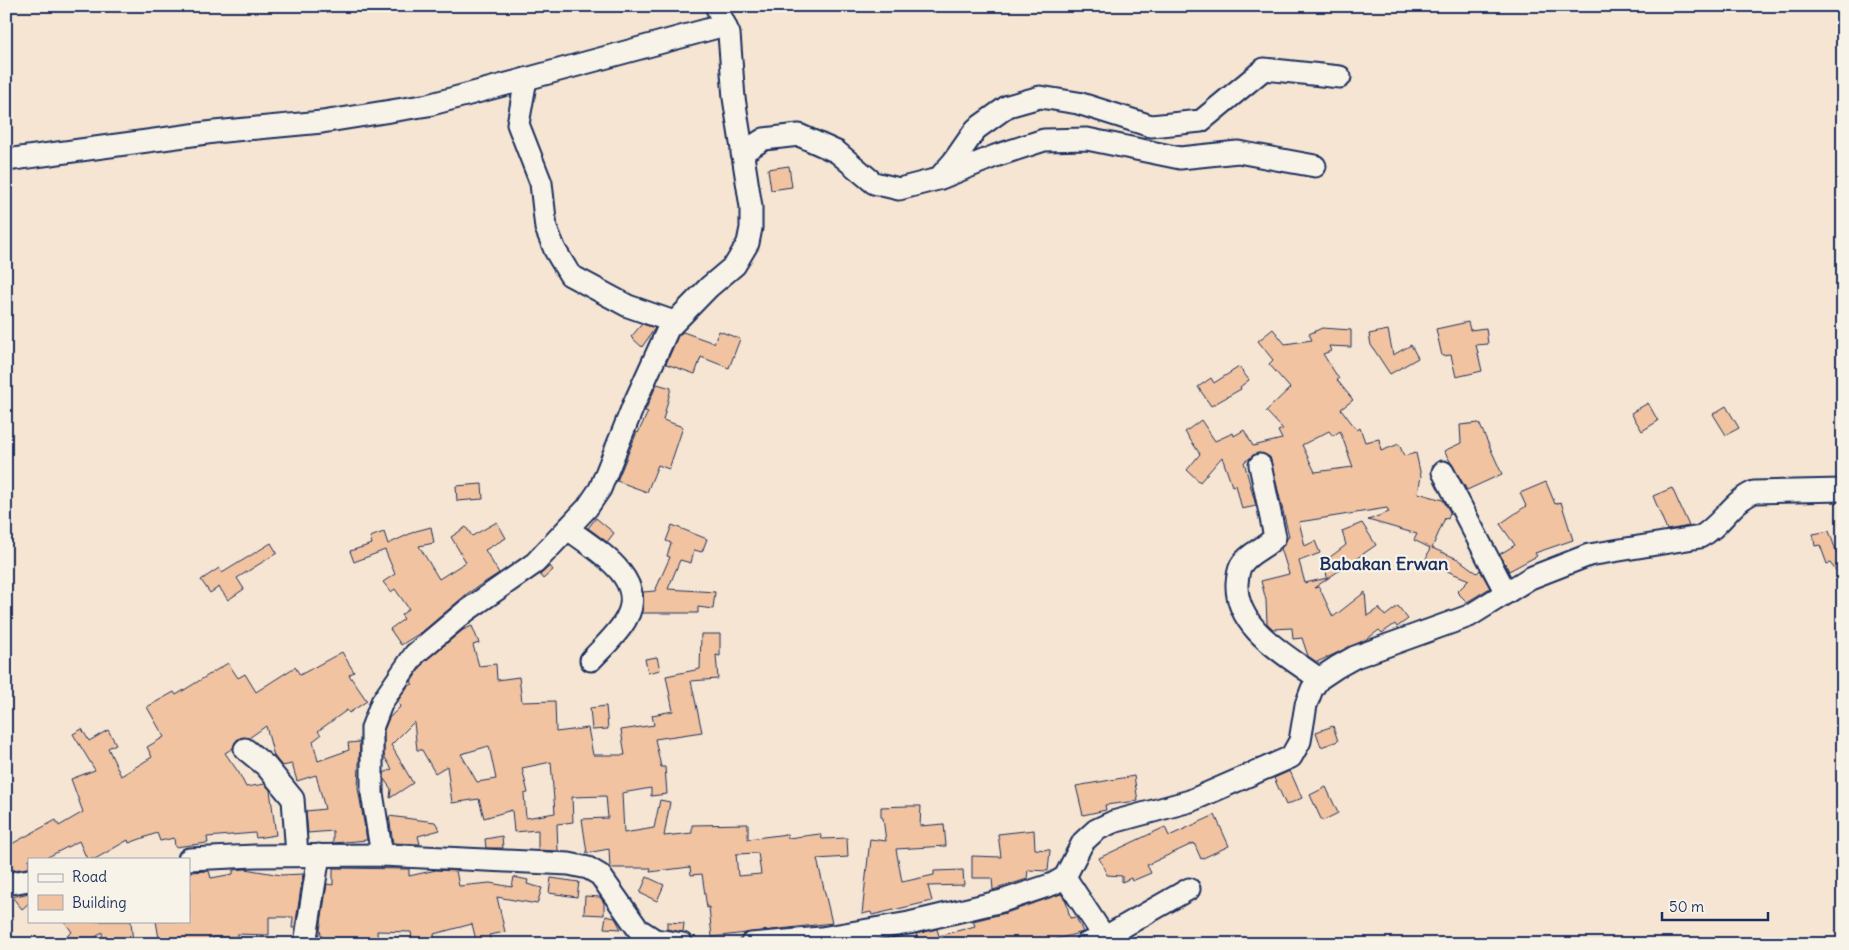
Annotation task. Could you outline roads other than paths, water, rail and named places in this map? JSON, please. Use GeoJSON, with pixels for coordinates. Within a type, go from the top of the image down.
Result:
{"type":"FeatureCollection","features":[{"type":"Feature","properties":{"kind":"street"},"geometry":{"type":"LineString","coordinates":[[6,160],[214,132],[322,122],[428,105],[526,79],[721,15],[729,34],[734,98],[751,207],[751,228],[748,243],[735,265],[668,329],[634,404],[600,489],[587,508],[535,563],[466,611],[415,654],[382,702],[372,728],[372,793],[382,855]]}},
{"type":"Feature","properties":{"kind":"street"},"geometry":{"type":"LineString","coordinates":[[938,179],[953,162],[976,129],[1008,106],[1040,96],[1078,103],[1151,126],[1201,122],[1264,69],[1328,78],[1340,77]]}},
{"type":"Feature","properties":{"kind":"street"},"geometry":{"type":"LineString","coordinates":[[526,79],[518,124],[541,183],[546,228],[555,250],[570,275],[628,306],[674,322]]}},
{"type":"Feature","properties":{"kind":"street"},"geometry":{"type":"LineString","coordinates":[[742,153],[764,139],[799,135],[837,152],[874,183],[899,189],[938,179],[995,156],[1044,140],[1087,139],[1180,158],[1238,152],[1315,166]]}},
{"type":"Feature","properties":{"kind":"street"},"geometry":{"type":"LineString","coordinates":[[1260,465],[1275,537],[1246,558],[1240,566],[1237,591],[1241,606],[1256,630],[1319,679]]}},
{"type":"Feature","properties":{"kind":"street"},"geometry":{"type":"LineString","coordinates":[[1443,472],[1506,594]]}},
{"type":"Feature","properties":{"kind":"street"},"geometry":{"type":"LineString","coordinates":[[751,944],[821,938],[909,923],[1002,901],[1053,884],[1065,877],[1083,842],[1096,830],[1113,822],[1190,801],[1290,757],[1300,741],[1306,705],[1319,679],[1355,657],[1469,616],[1530,578],[1589,554],[1700,536],[1708,532],[1742,497],[1754,492],[1843,490]]}},
{"type":"Feature","properties":{"kind":"street"},"geometry":{"type":"LineString","coordinates":[[568,529],[613,562],[632,591],[632,602],[626,618],[591,660]]}},
{"type":"Feature","properties":{"kind":"street"},"geometry":{"type":"LineString","coordinates":[[245,749],[266,766],[293,799],[297,855]]}},
{"type":"Feature","properties":{"kind":"street"},"geometry":{"type":"LineString","coordinates":[[190,859],[297,855],[382,855],[568,864],[588,868],[600,875],[638,929],[655,940],[682,944]]}},
{"type":"Feature","properties":{"kind":"street"},"geometry":{"type":"LineString","coordinates":[[305,944],[319,855]]}},
{"type":"Feature","properties":{"kind":"street"},"geometry":{"type":"LineString","coordinates":[[1065,877],[1100,941],[1189,889]]}},
{"type":"Feature","properties":{"kind":"street"},"geometry":{"type":"LineString","coordinates":[[6,884],[28,880]]}},
{"type":"Feature","properties":{"kind":"district","name":"Babakan Erwan"},"geometry":{"type":"Point","coordinates":[1384,563]}}]}
